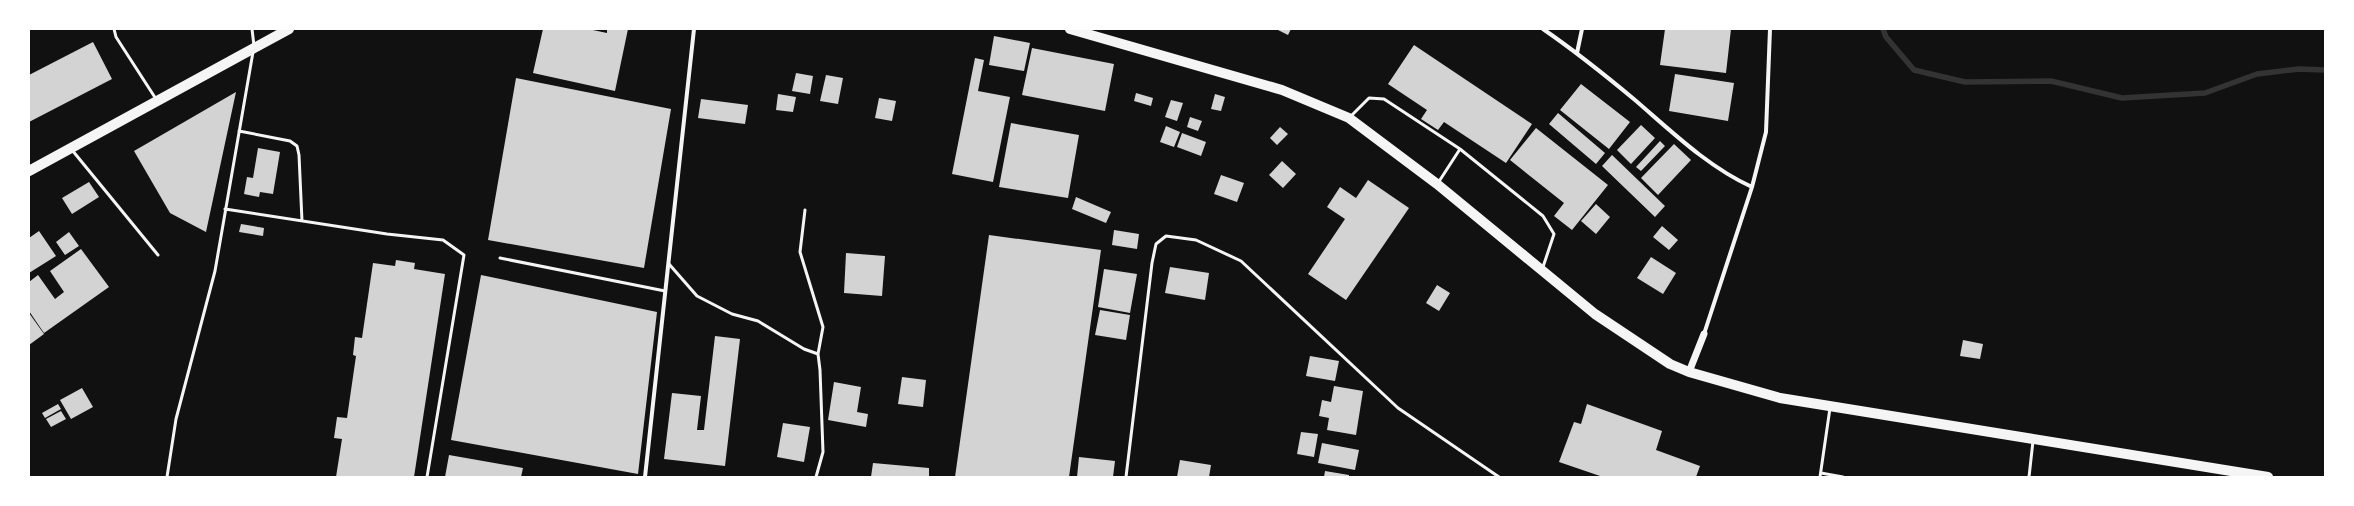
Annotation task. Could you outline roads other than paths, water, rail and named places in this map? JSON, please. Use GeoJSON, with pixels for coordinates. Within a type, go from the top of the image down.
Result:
{"type":"FeatureCollection","features":[{"type":"Feature","properties":{"kind":"main road"},"geometry":{"type":"LineString","coordinates":[[29,171],[289,29]]}},
{"type":"Feature","properties":{"kind":"main road"},"geometry":{"type":"LineString","coordinates":[[1070,29],[1282,90],[1349,118],[1437,184],[1594,314],[1670,364],[1689,372],[1780,398],[2268,477]]}},
{"type":"Feature","properties":{"kind":"street"},"geometry":{"type":"LineString","coordinates":[[645,477],[694,29]]}},
{"type":"Feature","properties":{"kind":"street"},"geometry":{"type":"LineString","coordinates":[[1543,29],[1577,53],[1674,134],[1736,180],[1752,188]]}},
{"type":"Feature","properties":{"kind":"street"},"geometry":{"type":"LineString","coordinates":[[1577,53],[1582,29]]}},
{"type":"Feature","properties":{"kind":"street"},"geometry":{"type":"LineString","coordinates":[[1689,372],[1704,334],[1752,188],[1766,132],[1770,29]]}},
{"type":"Feature","properties":{"kind":"lane"},"geometry":{"type":"LineString","coordinates":[[114,29],[116,37],[158,101]]}},
{"type":"Feature","properties":{"kind":"lane"},"geometry":{"type":"LineString","coordinates":[[167,477],[176,419],[215,272],[254,48],[252,29]]}},
{"type":"Feature","properties":{"kind":"lane"},"geometry":{"type":"LineString","coordinates":[[1349,118],[1369,98],[1384,99],[1460,149],[1543,216],[1554,234],[1542,271]]}},
{"type":"Feature","properties":{"kind":"lane"},"geometry":{"type":"LineString","coordinates":[[239,131],[290,141],[297,146],[299,155],[302,221]]}},
{"type":"Feature","properties":{"kind":"lane"},"geometry":{"type":"LineString","coordinates":[[71,149],[158,255]]}},
{"type":"Feature","properties":{"kind":"lane"},"geometry":{"type":"LineString","coordinates":[[1437,184],[1460,149]]}},
{"type":"Feature","properties":{"kind":"lane"},"geometry":{"type":"LineString","coordinates":[[225,209],[387,234],[443,240],[464,255],[427,477]]}},
{"type":"Feature","properties":{"kind":"lane"},"geometry":{"type":"LineString","coordinates":[[806,210],[800,252],[823,327],[818,354],[823,452],[816,477]]}},
{"type":"Feature","properties":{"kind":"lane"},"geometry":{"type":"LineString","coordinates":[[1126,477],[1152,262],[1156,244],[1166,236],[1196,240],[1241,261],[1398,408],[1499,477]]}},
{"type":"Feature","properties":{"kind":"lane"},"geometry":{"type":"LineString","coordinates":[[500,258],[665,291]]}},
{"type":"Feature","properties":{"kind":"lane"},"geometry":{"type":"LineString","coordinates":[[669,264],[697,296],[732,314],[758,321],[804,350],[818,354]]}},
{"type":"Feature","properties":{"kind":"lane"},"geometry":{"type":"LineString","coordinates":[[1830,406],[1820,475],[1843,477]]}},
{"type":"Feature","properties":{"kind":"lane"},"geometry":{"type":"LineString","coordinates":[[2029,477],[2034,439]]}},
{"type":"Feature","properties":{"kind":"waterway"},"geometry":{"type":"LineString","coordinates":[[1883,29],[1886,37],[1914,70],[1965,82],[2051,81],[2122,98],[2205,93],[2257,74],[2299,69],[2325,70]]}}]}
